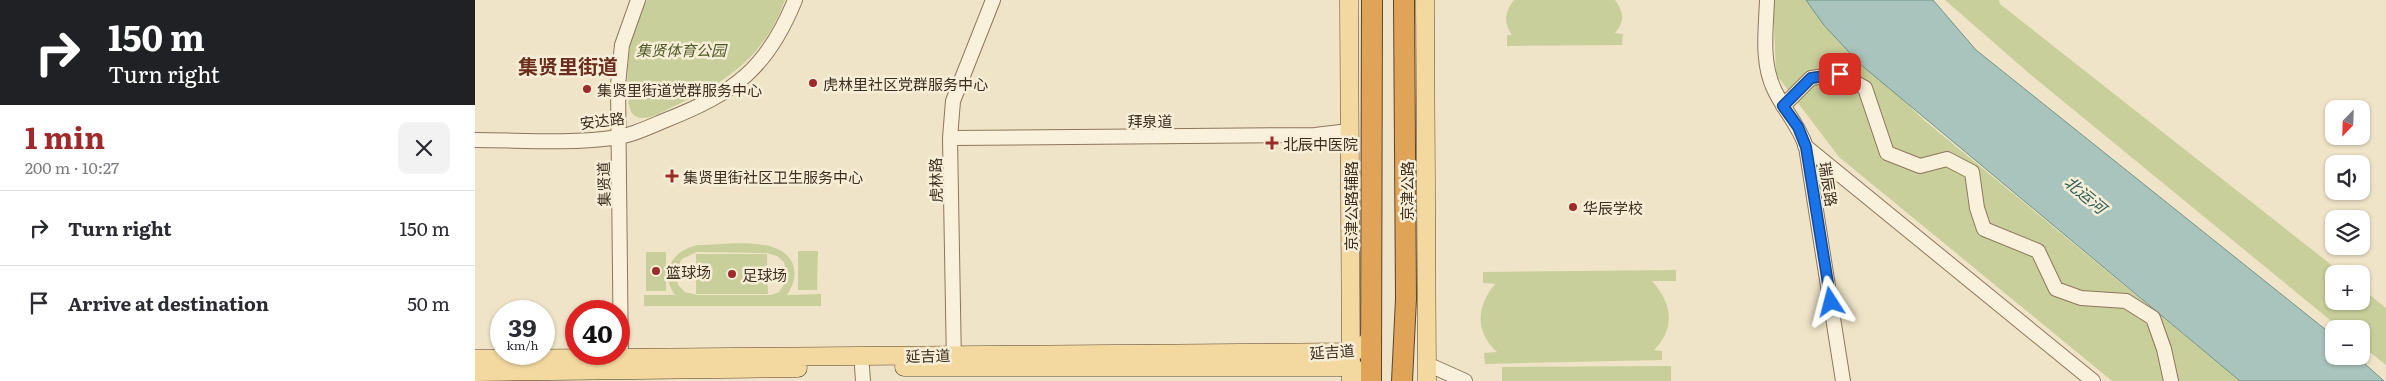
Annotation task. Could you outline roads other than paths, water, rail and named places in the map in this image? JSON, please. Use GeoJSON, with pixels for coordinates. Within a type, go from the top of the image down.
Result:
{"type":"FeatureCollection","features":[{"type":"Feature","properties":{"kind":"highway"},"geometry":{"type":"LineString","coordinates":[[1371,381],[1372,0]]}},
{"type":"Feature","properties":{"kind":"highway","name":"京津公路"},"geometry":{"type":"LineString","coordinates":[[1402,381],[1406,279],[1404,0]]}},
{"type":"Feature","properties":{"kind":"main road","name":"京津公路辅路"},"geometry":{"type":"LineString","coordinates":[[1349,0],[1351,367]]}},
{"type":"Feature","properties":{"kind":"main road"},"geometry":{"type":"LineString","coordinates":[[1425,0],[1430,375]]}},
{"type":"Feature","properties":{"kind":"main road","name":"延吉道"},"geometry":{"type":"LineString","coordinates":[[1351,367],[1372,334]]}},
{"type":"Feature","properties":{"kind":"main road","name":"延吉道"},"geometry":{"type":"LineString","coordinates":[[475,359],[565,362]]}},
{"type":"Feature","properties":{"kind":"main road","name":"延吉道"},"geometry":{"type":"LineString","coordinates":[[630,364],[863,374],[954,361]]}},
{"type":"Feature","properties":{"kind":"main road","name":"延吉道"},"geometry":{"type":"LineString","coordinates":[[630,363],[954,361],[1351,367],[1363,373],[1366,381]]}},
{"type":"Feature","properties":{"kind":"main road","name":"延吉道"},"geometry":{"type":"LineString","coordinates":[[475,372],[586,365]]}},
{"type":"Feature","properties":{"kind":"street","name":"集贤道"},"geometry":{"type":"LineString","coordinates":[[615,300],[616,54],[624,25],[634,0]]}},
{"type":"Feature","properties":{"kind":"street","name":"集贤道"},"geometry":{"type":"LineString","coordinates":[[617,300],[616,136],[620,55],[628,23],[638,0]]}},
{"type":"Feature","properties":{"kind":"street","name":"安达路"},"geometry":{"type":"LineString","coordinates":[[475,135],[616,136],[689,107],[737,80],[762,53],[791,0]]}},
{"type":"Feature","properties":{"kind":"street","name":"安达路"},"geometry":{"type":"LineString","coordinates":[[475,140],[616,136],[697,107],[743,80],[760,62],[776,40],[795,0]]}},
{"type":"Feature","properties":{"kind":"street","name":"虎林路"},"geometry":{"type":"LineString","coordinates":[[954,361],[951,138],[953,100],[993,0]]}},
{"type":"Feature","properties":{"kind":"street","name":"瑞辰路"},"geometry":{"type":"LineString","coordinates":[[1761,0],[1761,55],[1765,82],[1802,144],[1837,381]]}},
{"type":"Feature","properties":{"kind":"street","name":"瑞辰路"},"geometry":{"type":"LineString","coordinates":[[1767,0],[1767,67],[1771,83],[1783,106],[1798,127],[1843,381]]}},
{"type":"Feature","properties":{"kind":"street"},"geometry":{"type":"LineString","coordinates":[[1783,106],[1811,78],[1840,74],[1865,88],[1887,153],[1920,166],[1947,159],[1972,172],[1977,208],[1984,229],[2037,251],[2056,289],[2081,298],[2126,301],[2153,318],[2164,349],[2171,381]]}},
{"type":"Feature","properties":{"kind":"street","name":"拜泉道"},"geometry":{"type":"LineString","coordinates":[[951,138],[1315,135],[1349,131]]}},
{"type":"Feature","properties":{"kind":"street"},"geometry":{"type":"LineString","coordinates":[[1802,144],[2093,381]]}},
{"type":"Feature","properties":{"kind":"street"},"geometry":{"type":"LineString","coordinates":[[1430,375],[1465,381]]}},
{"type":"Feature","properties":{"kind":"water","name":"北运河"},"geometry":{"type":"Polygon","coordinates":[[[1806,0],[1933,0],[1976,50],[2325,329],[2325,365],[2366,365],[2384,381],[2240,381],[1860,64],[1823,24],[1806,0]]]}},
{"type":"Feature","properties":{"kind":"place","name":"虎林里社区党群服务中心"},"geometry":{"type":"Point","coordinates":[813,83]}},
{"type":"Feature","properties":{"kind":"place","name":"集贤里街道党群服务中心"},"geometry":{"type":"Point","coordinates":[587,89]}},
{"type":"Feature","properties":{"kind":"place","name":"北辰中医院"},"geometry":{"type":"Point","coordinates":[1272,143]}},
{"type":"Feature","properties":{"kind":"place","name":"集贤里街社区卫生服务中心"},"geometry":{"type":"Point","coordinates":[672,176]}},
{"type":"Feature","properties":{"kind":"place","name":"华辰学校"},"geometry":{"type":"Point","coordinates":[1573,207]}},
{"type":"Feature","properties":{"kind":"place","name":"篮球场"},"geometry":{"type":"Point","coordinates":[656,271]}},
{"type":"Feature","properties":{"kind":"place","name":"足球场"},"geometry":{"type":"Point","coordinates":[732,274]}},
{"type":"Feature","properties":{"kind":"district","name":"集贤里街道"},"geometry":{"type":"Point","coordinates":[568,65]}},
{"type":"Feature","properties":{"kind":"park label","name":"集贤体育公园"},"geometry":{"type":"Point","coordinates":[681,49]}}]}
